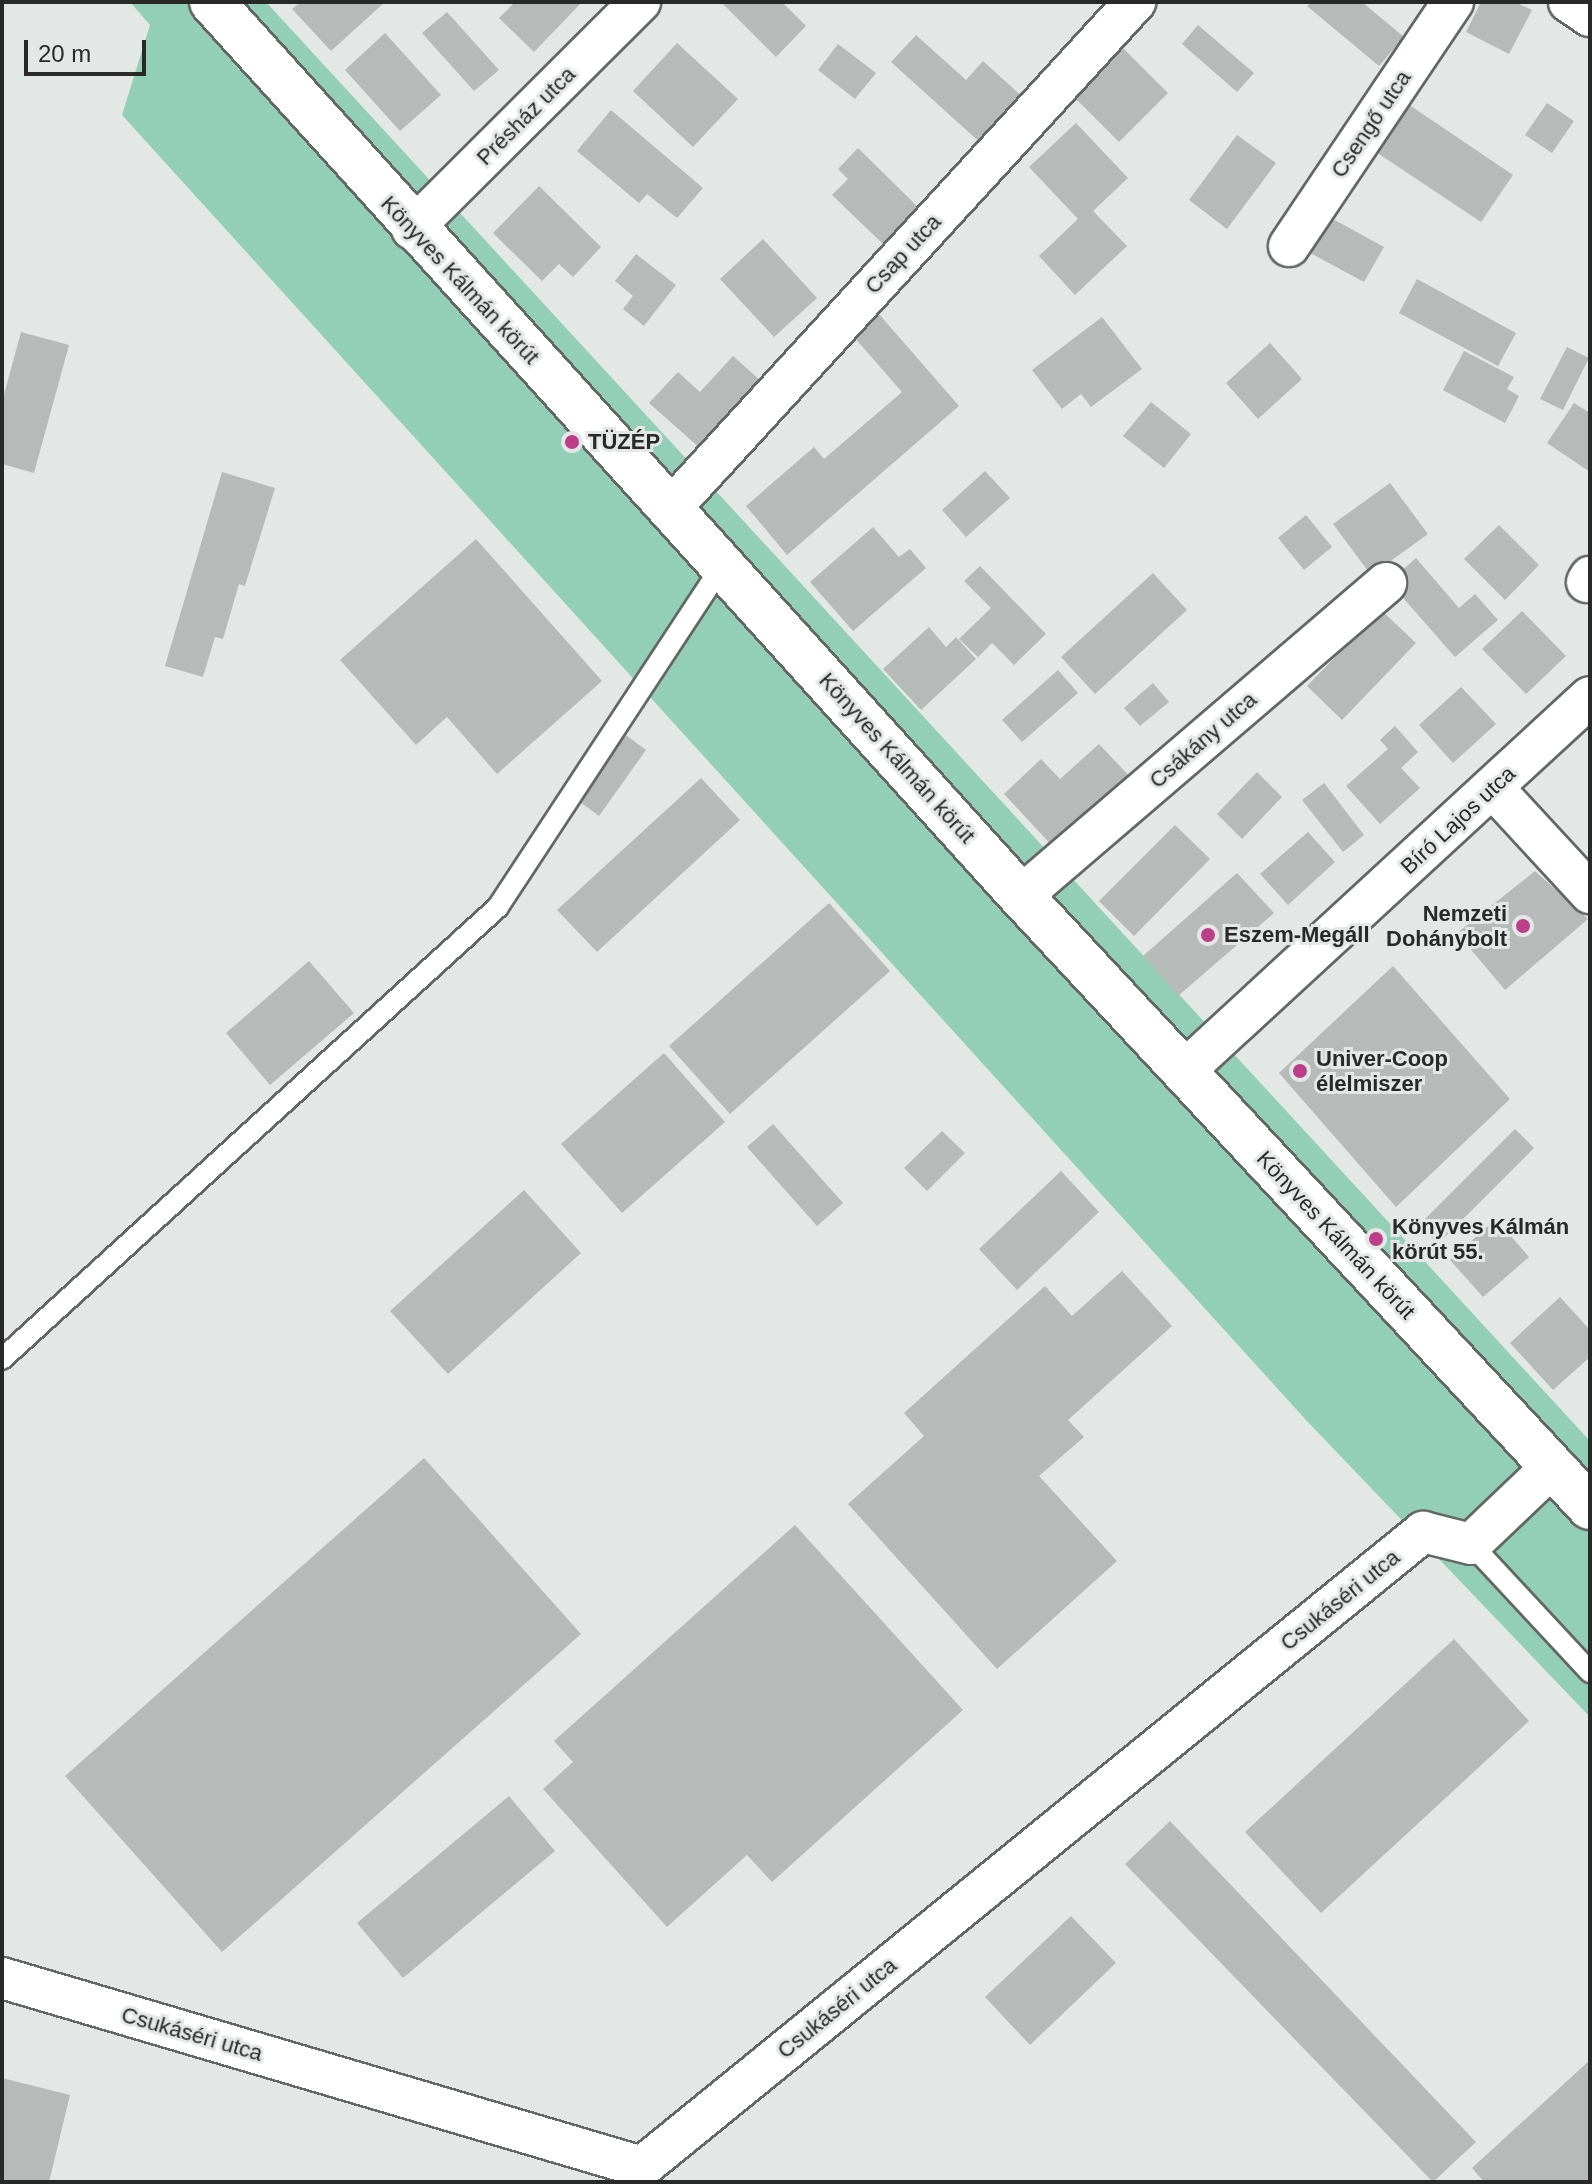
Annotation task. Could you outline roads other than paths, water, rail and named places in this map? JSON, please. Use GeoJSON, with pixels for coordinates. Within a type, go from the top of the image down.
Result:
{"type":"FeatureCollection","features":[{"type":"Feature","properties":{"kind":"street","name":"Könyves Kálmán körút"},"geometry":{"type":"LineString","coordinates":[[212,2],[412,229],[724,563],[1021,896],[1590,1507]]}},
{"type":"Feature","properties":{"kind":"street","name":"Csap utca"},"geometry":{"type":"LineString","coordinates":[[671,508],[1135,2]]}},
{"type":"Feature","properties":{"kind":"street","name":"Csengő utca"},"geometry":{"type":"LineString","coordinates":[[1289,246],[1453,2]]}},
{"type":"Feature","properties":{"kind":"street"},"geometry":{"type":"LineString","coordinates":[[1569,2],[1590,16]]}},
{"type":"Feature","properties":{"kind":"street","name":"Présház utca"},"geometry":{"type":"LineString","coordinates":[[412,229],[627,7]]}},
{"type":"Feature","properties":{"kind":"street","name":"Csákány utca"},"geometry":{"type":"LineString","coordinates":[[1021,896],[1386,583]]}},
{"type":"Feature","properties":{"kind":"street","name":"Bíró Lajos utca"},"geometry":{"type":"LineString","coordinates":[[1183,1072],[1590,697]]}},
{"type":"Feature","properties":{"kind":"street"},"geometry":{"type":"LineString","coordinates":[[1493,788],[1590,893]]}},
{"type":"Feature","properties":{"kind":"street"},"geometry":{"type":"LineString","coordinates":[[1471,1544],[1553,1466]]}},
{"type":"Feature","properties":{"kind":"street","name":"Csukáséri utca"},"geometry":{"type":"LineString","coordinates":[[2,1978],[642,2167],[1423,1532],[1471,1544]]}},
{"type":"Feature","properties":{"kind":"lane"},"geometry":{"type":"LineString","coordinates":[[2,1359],[498,907],[724,563]]}},
{"type":"Feature","properties":{"kind":"lane"},"geometry":{"type":"LineString","coordinates":[[1471,1544],[1590,1672]]}},
{"type":"Feature","properties":{"kind":"place","name":"TÜZÉP"},"geometry":{"type":"Point","coordinates":[572,442]}},
{"type":"Feature","properties":{"kind":"place","name":"Nemzeti Dohánybolt"},"geometry":{"type":"Point","coordinates":[1523,926]}},
{"type":"Feature","properties":{"kind":"place","name":"Eszem-Megáll"},"geometry":{"type":"Point","coordinates":[1208,935]}},
{"type":"Feature","properties":{"kind":"place","name":"Univer-Coop élelmiszer"},"geometry":{"type":"Point","coordinates":[1300,1071]}},
{"type":"Feature","properties":{"kind":"place","name":"Könyves Kálmán körút 55."},"geometry":{"type":"Point","coordinates":[1376,1239]}}]}
